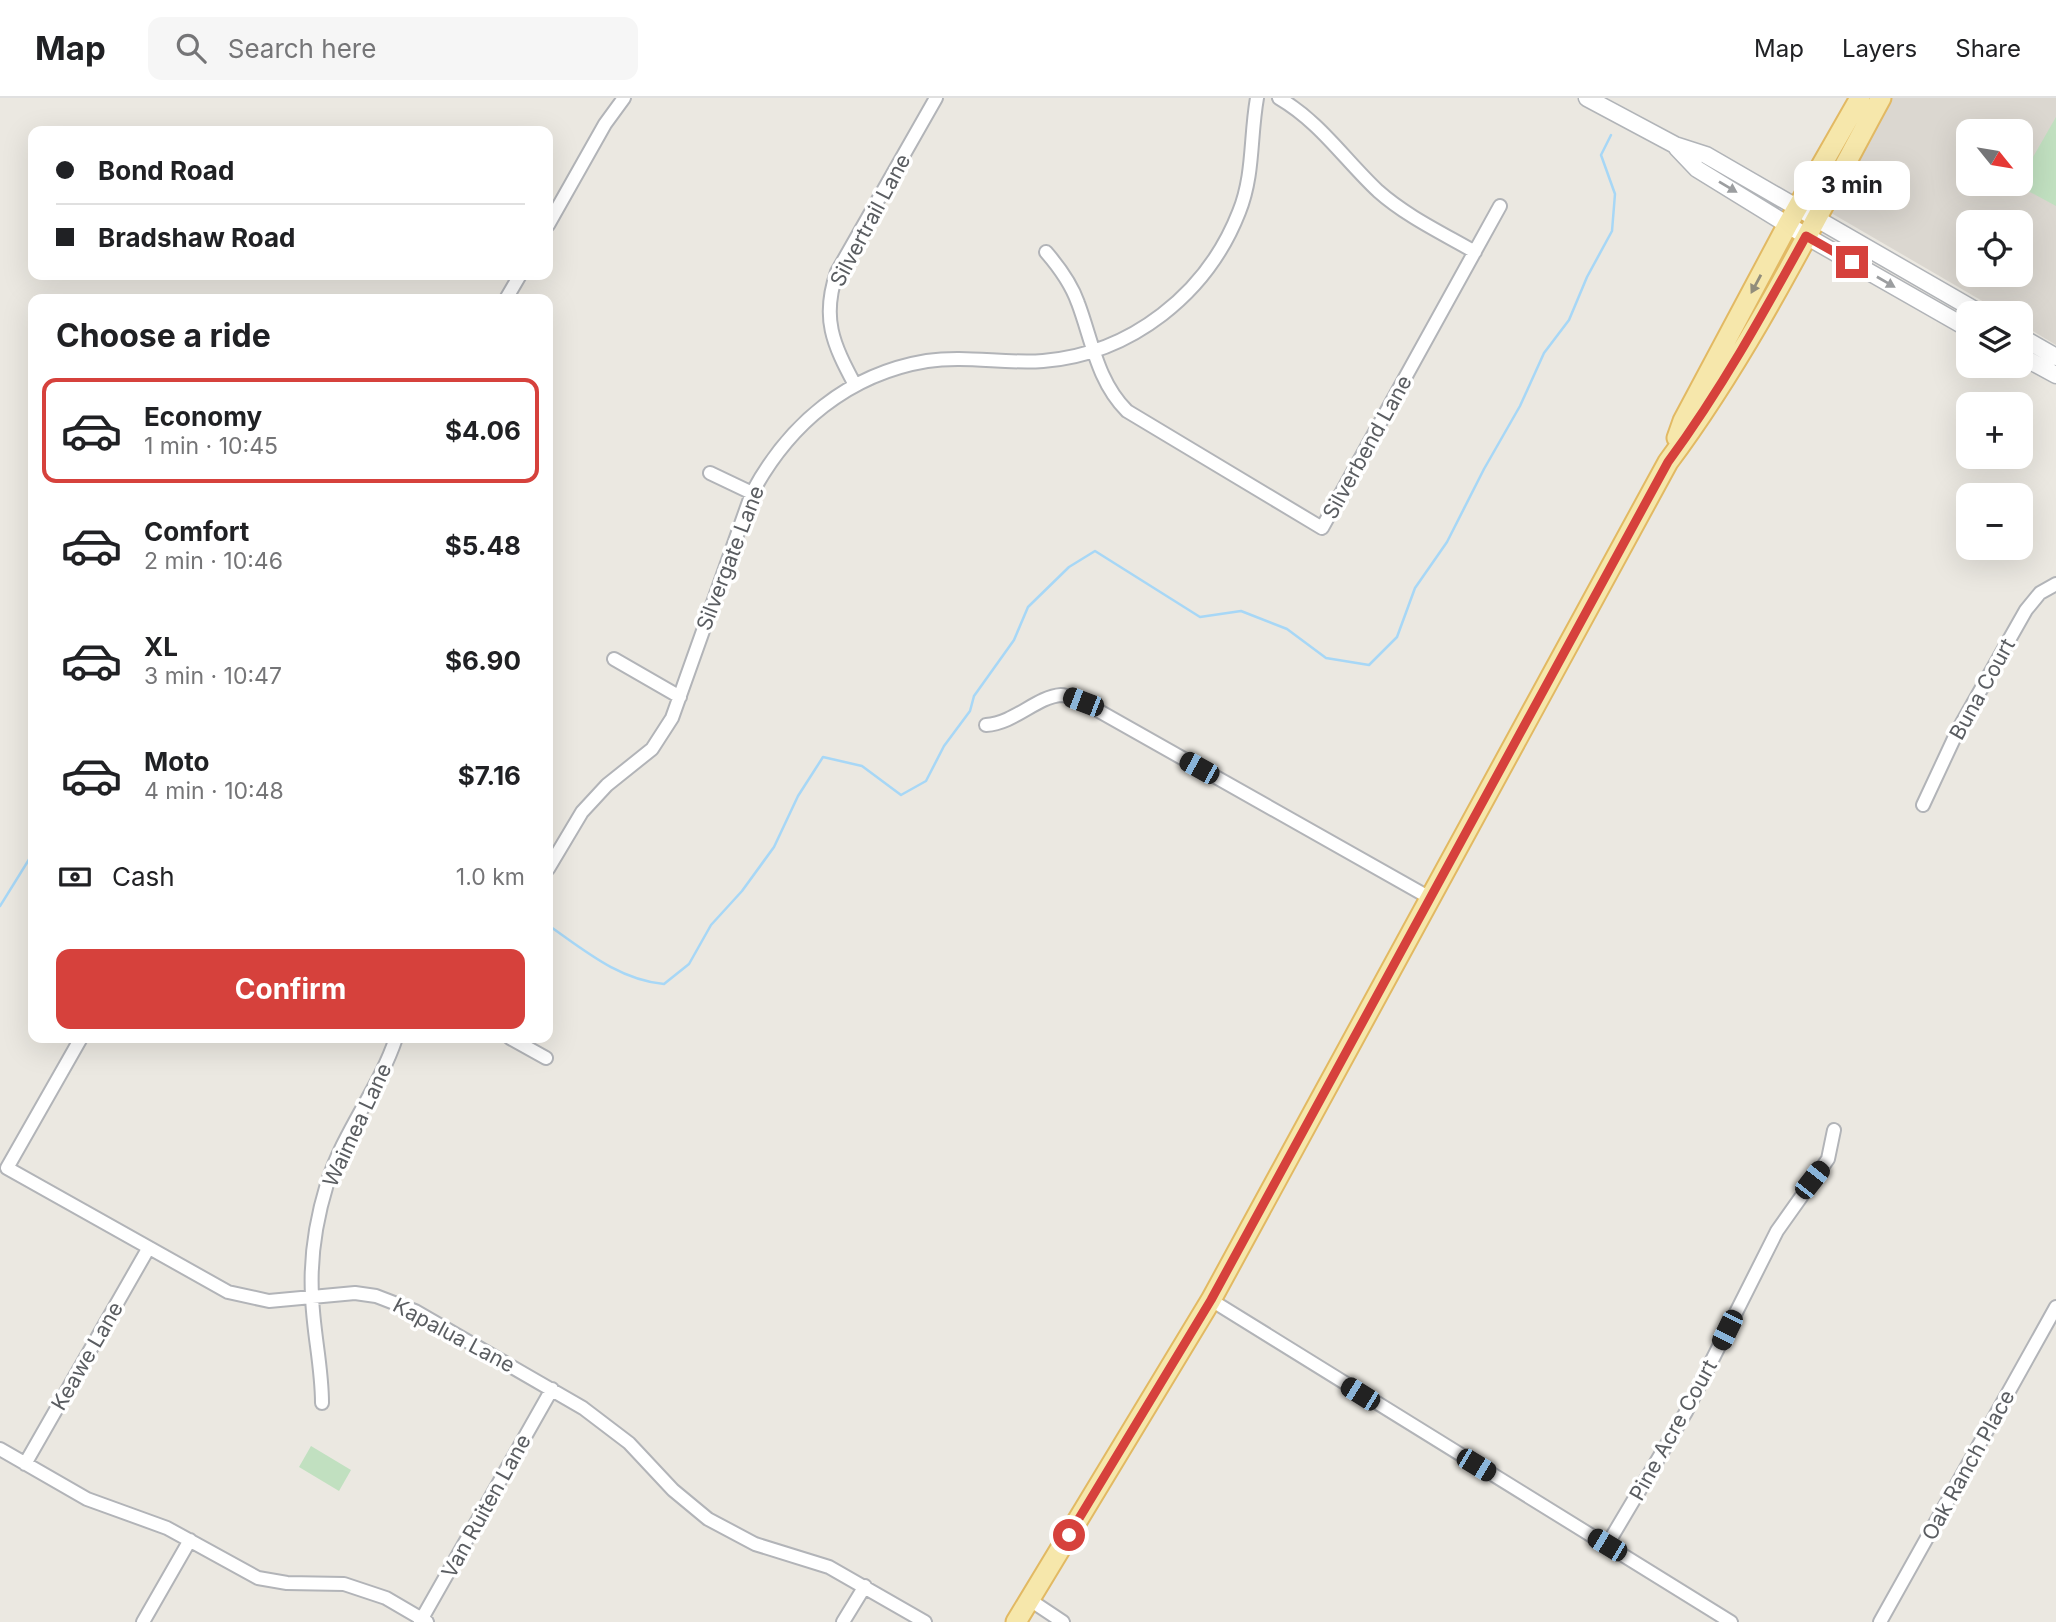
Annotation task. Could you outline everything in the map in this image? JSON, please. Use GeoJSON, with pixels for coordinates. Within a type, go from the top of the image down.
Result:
{"type":"FeatureCollection","features":[{"type":"Feature","properties":{"kind":"main road"},"geometry":{"type":"LineString","coordinates":[[1587,98],[1675,145],[1706,155],[1793,216],[1806,236],[1956,321]]}},
{"type":"Feature","properties":{"kind":"main road"},"geometry":{"type":"LineString","coordinates":[[1668,462],[1683,421],[1860,98]]}},
{"type":"Feature","properties":{"kind":"main road"},"geometry":{"type":"LineString","coordinates":[[1020,1621],[1030,1600],[1211,1300],[1668,462],[1745,347],[1881,98]]}},
{"type":"Feature","properties":{"kind":"main road"},"geometry":{"type":"LineString","coordinates":[[1793,216],[1816,218],[1959,301]]}},
{"type":"Feature","properties":{"kind":"main road"},"geometry":{"type":"LineString","coordinates":[[1714,397],[1711,384],[1730,347],[1739,317]]}},
{"type":"Feature","properties":{"kind":"main road"},"geometry":{"type":"LineString","coordinates":[[2033,344],[2056,357]]}},
{"type":"Feature","properties":{"kind":"main road"},"geometry":{"type":"LineString","coordinates":[[2033,363],[2056,375]]}},
{"type":"Feature","properties":{"kind":"street"},"geometry":{"type":"LineString","coordinates":[[553,216],[605,124],[624,98]]}},
{"type":"Feature","properties":{"kind":"street","name":"Silvertrail Lane"},"geometry":{"type":"LineString","coordinates":[[855,385],[832,337],[829,304],[832,288],[838,272],[936,98]]}},
{"type":"Feature","properties":{"kind":"street","name":"Silvergate Lane"},"geometry":{"type":"LineString","coordinates":[[553,860],[594,797],[652,748],[672,718],[752,493],[770,462],[797,429],[831,400],[855,385],[889,371],[928,361],[1045,361],[1094,351],[1130,335],[1167,311],[1202,277],[1230,233],[1247,187],[1257,98]]}},
{"type":"Feature","properties":{"kind":"street"},"geometry":{"type":"LineString","coordinates":[[1279,98],[1326,133],[1380,193],[1403,210],[1475,252]]}},
{"type":"Feature","properties":{"kind":"street","name":"Silverbend Lane"},"geometry":{"type":"LineString","coordinates":[[1094,351],[1108,388],[1127,411],[1322,528],[1500,206]]}},
{"type":"Feature","properties":{"kind":"street"},"geometry":{"type":"LineString","coordinates":[[1046,251],[1067,280],[1077,300],[1094,351]]}},
{"type":"Feature","properties":{"kind":"street"},"geometry":{"type":"LineString","coordinates":[[709,473],[752,493]]}},
{"type":"Feature","properties":{"kind":"street","name":"Buna Court"},"geometry":{"type":"LineString","coordinates":[[1923,805],[1958,730],[2026,610],[2040,593],[2056,584]]}},
{"type":"Feature","properties":{"kind":"street"},"geometry":{"type":"LineString","coordinates":[[614,659],[680,697]]}},
{"type":"Feature","properties":{"kind":"street"},"geometry":{"type":"LineString","coordinates":[[986,724],[999,724],[1049,698],[1063,695],[1083,702],[1430,898]]}},
{"type":"Feature","properties":{"kind":"street","name":"Kapalua Lane"},"geometry":{"type":"LineString","coordinates":[[79,1043],[7,1168],[228,1292],[269,1301],[355,1293],[396,1302],[552,1389],[611,1428],[680,1496],[708,1519],[755,1544],[829,1567],[925,1622]]}},
{"type":"Feature","properties":{"kind":"street","name":"Waimea Lane"},"geometry":{"type":"LineString","coordinates":[[322,1403],[322,1377],[312,1297],[314,1244],[327,1183],[348,1135],[382,1073],[394,1043]]}},
{"type":"Feature","properties":{"kind":"street"},"geometry":{"type":"LineString","coordinates":[[519,1043],[546,1058]]}},
{"type":"Feature","properties":{"kind":"street","name":"Pine Acre Court"},"geometry":{"type":"LineString","coordinates":[[1607,1545],[1686,1412],[1777,1231],[1828,1159],[1834,1130]]}},
{"type":"Feature","properties":{"kind":"street","name":"Keawe Lane"},"geometry":{"type":"LineString","coordinates":[[25,1464],[148,1249]]}},
{"type":"Feature","properties":{"kind":"street"},"geometry":{"type":"LineString","coordinates":[[1211,1300],[1731,1622]]}},
{"type":"Feature","properties":{"kind":"street","name":"Oak Ranch Place"},"geometry":{"type":"LineString","coordinates":[[1880,1622],[2056,1307]]}},
{"type":"Feature","properties":{"kind":"street","name":"Van Ruiten Lane"},"geometry":{"type":"LineString","coordinates":[[423,1621],[552,1389]]}},
{"type":"Feature","properties":{"kind":"street"},"geometry":{"type":"LineString","coordinates":[[0,1449],[87,1499],[144,1518],[258,1578],[287,1583],[344,1584],[386,1598],[423,1621]]}},
{"type":"Feature","properties":{"kind":"street"},"geometry":{"type":"LineString","coordinates":[[143,1622],[190,1540]]}},
{"type":"Feature","properties":{"kind":"street"},"geometry":{"type":"LineString","coordinates":[[843,1622],[865,1586]]}},
{"type":"Feature","properties":{"kind":"street"},"geometry":{"type":"LineString","coordinates":[[1030,1600],[1062,1622]]}},
{"type":"Feature","properties":{"kind":"shaded area"},"geometry":{"type":"Polygon","coordinates":[[[1892,98],[2056,98],[2056,345],[2033,331],[2033,301],[1982,301],[1958,287],[2033,287],[2033,210],[1956,210],[1956,286],[1826,210],[1892,98]]]}},
{"type":"Feature","properties":{"kind":"green space"},"geometry":{"type":"Polygon","coordinates":[[[2056,117],[2056,206],[2034,194],[2034,155],[2056,117]]]}},
{"type":"Feature","properties":{"kind":"green space"},"geometry":{"type":"Polygon","coordinates":[[[311,1446],[351,1470],[339,1491],[299,1467],[311,1446]]]}},
{"type":"Feature","properties":{"kind":"waterway"},"geometry":{"type":"LineString","coordinates":[[553,929],[617,970],[632,977],[664,984],[689,964],[711,925],[742,891],[774,847],[798,796],[823,757],[862,766],[901,795],[926,781],[944,746],[970,711],[974,696],[1014,640],[1028,607],[1069,567],[1095,551],[1200,617],[1241,611],[1287,629],[1326,658],[1369,665],[1397,637],[1415,588],[1447,542],[1520,406],[1544,353],[1569,320],[1587,277],[1612,231],[1615,194],[1601,155],[1611,135]]}},
{"type":"Feature","properties":{"kind":"waterway"},"geometry":{"type":"LineString","coordinates":[[0,906],[28,861]]}},
{"type":"Feature","properties":{"kind":"route"},"geometry":{"type":"LineString","coordinates":[[1069,1535],[1211,1300],[1668,462],[1703,414],[1745,347],[1806,236],[1852,262]]}}]}
